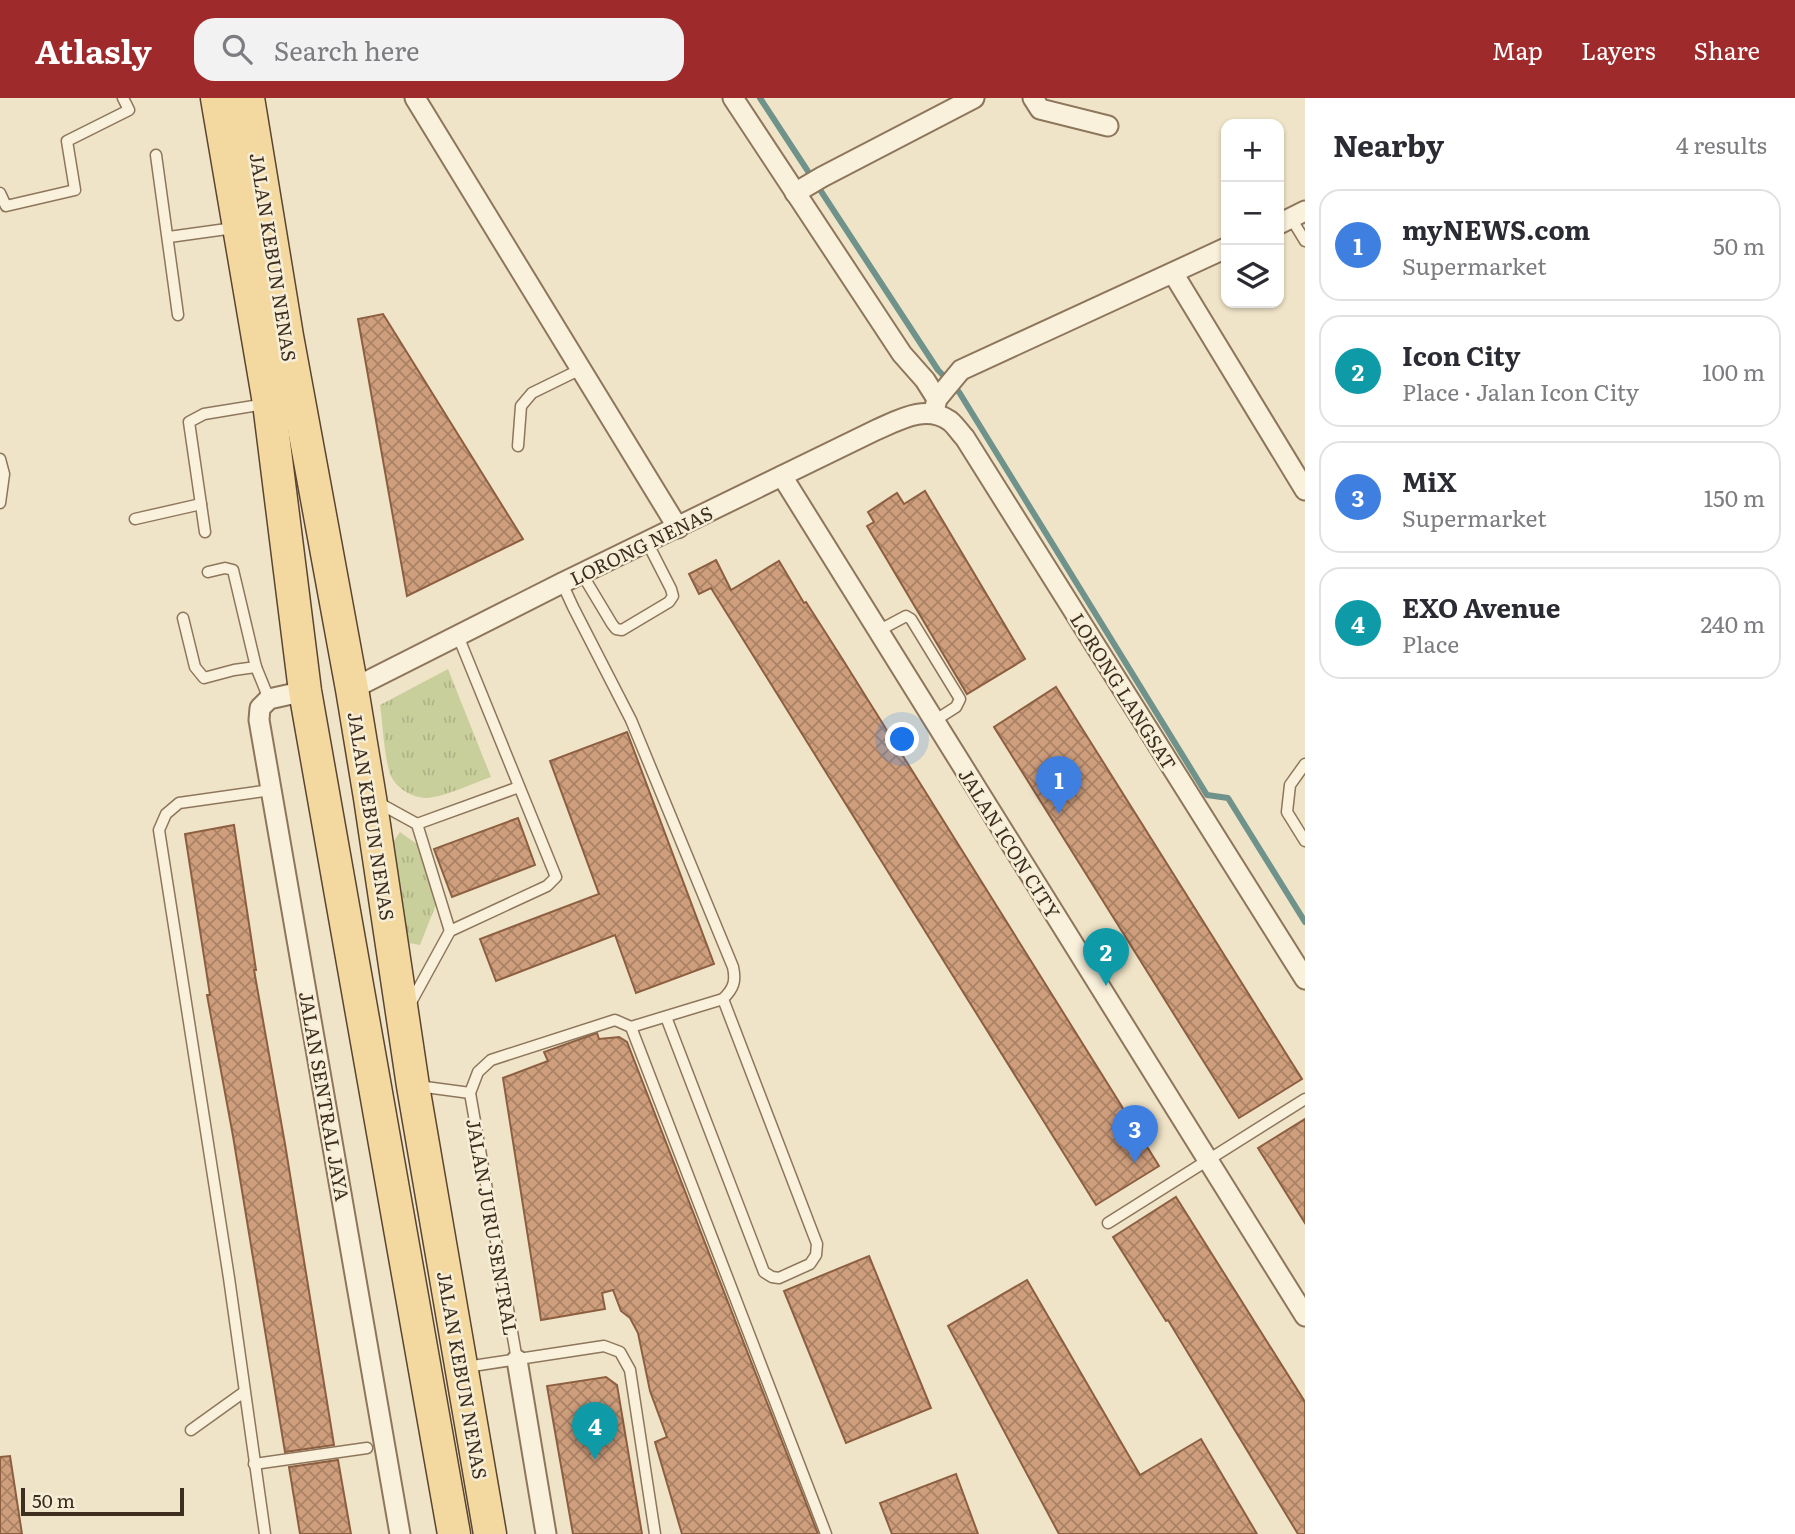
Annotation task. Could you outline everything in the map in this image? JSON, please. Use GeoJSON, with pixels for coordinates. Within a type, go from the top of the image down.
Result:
{"type":"FeatureCollection","features":[{"type":"Feature","properties":{"kind":"main road","name":"JALAN KEBUN NENAS"},"geometry":{"type":"LineString","coordinates":[[217,98],[269,403],[305,691],[454,1534]]}},
{"type":"Feature","properties":{"kind":"main road","name":"JALAN KEBUN NENAS"},"geometry":{"type":"LineString","coordinates":[[249,98],[289,349],[352,689],[413,1086],[490,1534]]}},
{"type":"Feature","properties":{"kind":"street"},"geometry":{"type":"LineString","coordinates":[[415,98],[678,528]]}},
{"type":"Feature","properties":{"kind":"street","name":"LORONG LANGSAT"},"geometry":{"type":"LineString","coordinates":[[733,98],[800,190],[902,354],[925,380],[950,422],[965,438],[1305,979]]}},
{"type":"Feature","properties":{"kind":"street"},"geometry":{"type":"LineString","coordinates":[[800,190],[974,98]]}},
{"type":"Feature","properties":{"kind":"street"},"geometry":{"type":"LineString","coordinates":[[1033,98],[1040,109],[1108,126]]}},
{"type":"Feature","properties":{"kind":"street"},"geometry":{"type":"LineString","coordinates":[[939,400],[961,370],[1221,250]]}},
{"type":"Feature","properties":{"kind":"street"},"geometry":{"type":"LineString","coordinates":[[1173,273],[1305,489]]}},
{"type":"Feature","properties":{"kind":"street","name":"LORONG NENAS"},"geometry":{"type":"LineString","coordinates":[[352,689],[562,583],[939,400]]}},
{"type":"Feature","properties":{"kind":"street","name":"JALAN ICON CITY"},"geometry":{"type":"LineString","coordinates":[[782,476],[1305,1316]]}},
{"type":"Feature","properties":{"kind":"street"},"geometry":{"type":"LineString","coordinates":[[269,699],[305,691]]}},
{"type":"Feature","properties":{"kind":"street","name":"JALAN SENTRAL JAYA"},"geometry":{"type":"LineString","coordinates":[[269,699],[260,708],[259,720],[400,1534]]}},
{"type":"Feature","properties":{"kind":"street","name":"JALAN JURU SENTRAL"},"geometry":{"type":"LineString","coordinates":[[517,1360],[545,1534]]}},
{"type":"Feature","properties":{"kind":"lane"},"geometry":{"type":"LineString","coordinates":[[0,193],[6,206],[75,190],[67,141],[129,110],[123,98]]}},
{"type":"Feature","properties":{"kind":"lane"},"geometry":{"type":"LineString","coordinates":[[156,155],[178,315]]}},
{"type":"Feature","properties":{"kind":"lane"},"geometry":{"type":"LineString","coordinates":[[1292,218],[1305,241]]}},
{"type":"Feature","properties":{"kind":"lane"},"geometry":{"type":"LineString","coordinates":[[169,237],[239,227]]}},
{"type":"Feature","properties":{"kind":"lane"},"geometry":{"type":"LineString","coordinates":[[518,446],[521,406],[532,393],[581,369]]}},
{"type":"Feature","properties":{"kind":"lane"},"geometry":{"type":"LineString","coordinates":[[205,532],[188,422],[204,414],[269,403]]}},
{"type":"Feature","properties":{"kind":"lane"},"geometry":{"type":"LineString","coordinates":[[0,459],[4,474],[0,503]]}},
{"type":"Feature","properties":{"kind":"lane"},"geometry":{"type":"LineString","coordinates":[[135,519],[201,504]]}},
{"type":"Feature","properties":{"kind":"lane"},"geometry":{"type":"LineString","coordinates":[[582,574],[612,624],[616,629],[622,630],[670,602],[673,596],[648,542]]}},
{"type":"Feature","properties":{"kind":"lane"},"geometry":{"type":"LineString","coordinates":[[208,572],[225,568],[233,570],[256,667],[269,699]]}},
{"type":"Feature","properties":{"kind":"lane"},"geometry":{"type":"LineString","coordinates":[[413,1086],[470,1093],[478,1072],[491,1060],[615,1020],[631,1027],[723,999],[736,980],[631,720],[562,583]]}},
{"type":"Feature","properties":{"kind":"lane"},"geometry":{"type":"LineString","coordinates":[[878,631],[906,616],[911,619],[960,699],[956,707],[934,721]]}},
{"type":"Feature","properties":{"kind":"lane"},"geometry":{"type":"LineString","coordinates":[[183,618],[195,667],[204,678],[256,667]]}},
{"type":"Feature","properties":{"kind":"lane"},"geometry":{"type":"LineString","coordinates":[[402,1018],[450,930],[547,886],[556,877],[458,636]]}},
{"type":"Feature","properties":{"kind":"lane"},"geometry":{"type":"LineString","coordinates":[[1305,764],[1290,785],[1287,812],[1305,841]]}},
{"type":"Feature","properties":{"kind":"lane"},"geometry":{"type":"LineString","coordinates":[[417,824],[519,788]]}},
{"type":"Feature","properties":{"kind":"lane"},"geometry":{"type":"LineString","coordinates":[[265,1534],[227,1265],[159,830],[166,814],[179,803],[271,790]]}},
{"type":"Feature","properties":{"kind":"lane"},"geometry":{"type":"LineString","coordinates":[[370,798],[417,824],[450,930]]}},
{"type":"Feature","properties":{"kind":"lane"},"geometry":{"type":"LineString","coordinates":[[666,1017],[764,1272],[779,1278],[810,1264],[816,1255],[817,1244],[723,999]]}},
{"type":"Feature","properties":{"kind":"lane"},"geometry":{"type":"LineString","coordinates":[[631,1027],[827,1534]]}},
{"type":"Feature","properties":{"kind":"lane","name":"JALAN JURU SENTRAL"},"geometry":{"type":"LineString","coordinates":[[461,1368],[517,1360],[470,1093]]}},
{"type":"Feature","properties":{"kind":"lane"},"geometry":{"type":"LineString","coordinates":[[1108,1223],[1305,1100]]}},
{"type":"Feature","properties":{"kind":"lane"},"geometry":{"type":"LineString","coordinates":[[517,1360],[604,1346],[620,1352],[629,1370],[655,1534]]}},
{"type":"Feature","properties":{"kind":"lane"},"geometry":{"type":"LineString","coordinates":[[191,1430],[244,1392]]}},
{"type":"Feature","properties":{"kind":"lane"},"geometry":{"type":"LineString","coordinates":[[254,1464],[367,1448]]}},
{"type":"Feature","properties":{"kind":"green space"},"geometry":{"type":"Polygon","coordinates":[[[448,669],[491,777],[442,795],[427,798],[416,796],[401,789],[391,776],[385,751],[380,705],[448,669]]]}},
{"type":"Feature","properties":{"kind":"green space"},"geometry":{"type":"Polygon","coordinates":[[[400,832],[417,844],[437,902],[420,945],[409,943],[392,844],[400,832]]]}},
{"type":"Feature","properties":{"kind":"building"},"geometry":{"type":"Polygon","coordinates":[[[383,314],[523,539],[407,596],[358,319],[383,314]]]}},
{"type":"Feature","properties":{"kind":"building"},"geometry":{"type":"Polygon","coordinates":[[[925,491],[1025,659],[967,694],[867,526],[874,522],[868,512],[897,493],[904,504],[925,491]]]}},
{"type":"Feature","properties":{"kind":"building"},"geometry":{"type":"Polygon","coordinates":[[[716,560],[731,590],[779,561],[1159,1166],[1096,1205],[711,588],[699,594],[689,574],[716,560]]]}},
{"type":"Feature","properties":{"kind":"building"},"geometry":{"type":"Polygon","coordinates":[[[1056,687],[1302,1079],[1239,1118],[994,727],[1056,687]]]}},
{"type":"Feature","properties":{"kind":"building"},"geometry":{"type":"Polygon","coordinates":[[[627,732],[714,964],[636,993],[615,935],[496,981],[480,939],[599,894],[550,761],[627,732]]]}},
{"type":"Feature","properties":{"kind":"building"},"geometry":{"type":"Polygon","coordinates":[[[518,818],[535,865],[452,897],[434,849],[518,818]]]}},
{"type":"Feature","properties":{"kind":"building"},"geometry":{"type":"Polygon","coordinates":[[[234,825],[254,970],[334,1445],[285,1452],[207,995],[210,995],[185,834],[234,825]]]}},
{"type":"Feature","properties":{"kind":"building"},"geometry":{"type":"Polygon","coordinates":[[[597,1033],[599,1039],[619,1037],[627,1042],[818,1534],[682,1534],[655,1442],[667,1437],[650,1391],[638,1333],[630,1318],[621,1311],[613,1290],[602,1293],[605,1309],[541,1320],[503,1078],[548,1061],[544,1052],[597,1033]]]}},
{"type":"Feature","properties":{"kind":"building"},"geometry":{"type":"Polygon","coordinates":[[[1305,1119],[1305,1223],[1258,1148],[1305,1119]]]}},
{"type":"Feature","properties":{"kind":"building"},"geometry":{"type":"Polygon","coordinates":[[[1176,1197],[1305,1402],[1305,1534],[1298,1534],[1168,1320],[1166,1321],[1113,1237],[1176,1197]]]}},
{"type":"Feature","properties":{"kind":"building"},"geometry":{"type":"Polygon","coordinates":[[[869,1256],[931,1408],[846,1443],[784,1291],[869,1256]]]}},
{"type":"Feature","properties":{"kind":"building"},"geometry":{"type":"Polygon","coordinates":[[[1027,1280],[1140,1475],[1201,1439],[1257,1534],[1059,1534],[948,1326],[1027,1280]]]}},
{"type":"Feature","properties":{"kind":"building"},"geometry":{"type":"Polygon","coordinates":[[[606,1377],[617,1385],[642,1534],[573,1534],[547,1386],[606,1377]]]}},
{"type":"Feature","properties":{"kind":"building"},"geometry":{"type":"Polygon","coordinates":[[[10,1456],[22,1534],[0,1534],[0,1457],[10,1456]]]}},
{"type":"Feature","properties":{"kind":"building"},"geometry":{"type":"Polygon","coordinates":[[[338,1460],[351,1534],[300,1534],[289,1467],[338,1460]]]}},
{"type":"Feature","properties":{"kind":"building"},"geometry":{"type":"Polygon","coordinates":[[[956,1474],[978,1534],[892,1534],[880,1503],[956,1474]]]}},
{"type":"Feature","properties":{"kind":"waterway"},"geometry":{"type":"LineString","coordinates":[[760,98],[938,370],[959,392],[1207,795],[1228,798],[1305,922]]}},
{"type":"Feature","properties":{"kind":"place","name":"myNEWS.com"},"geometry":{"type":"Point","coordinates":[1059,814]}},
{"type":"Feature","properties":{"kind":"place","name":"Icon City"},"geometry":{"type":"Point","coordinates":[1106,986]}},
{"type":"Feature","properties":{"kind":"place","name":"MiX"},"geometry":{"type":"Point","coordinates":[1135,1163]}},
{"type":"Feature","properties":{"kind":"place","name":"EXO Avenue"},"geometry":{"type":"Point","coordinates":[595,1460]}}]}
